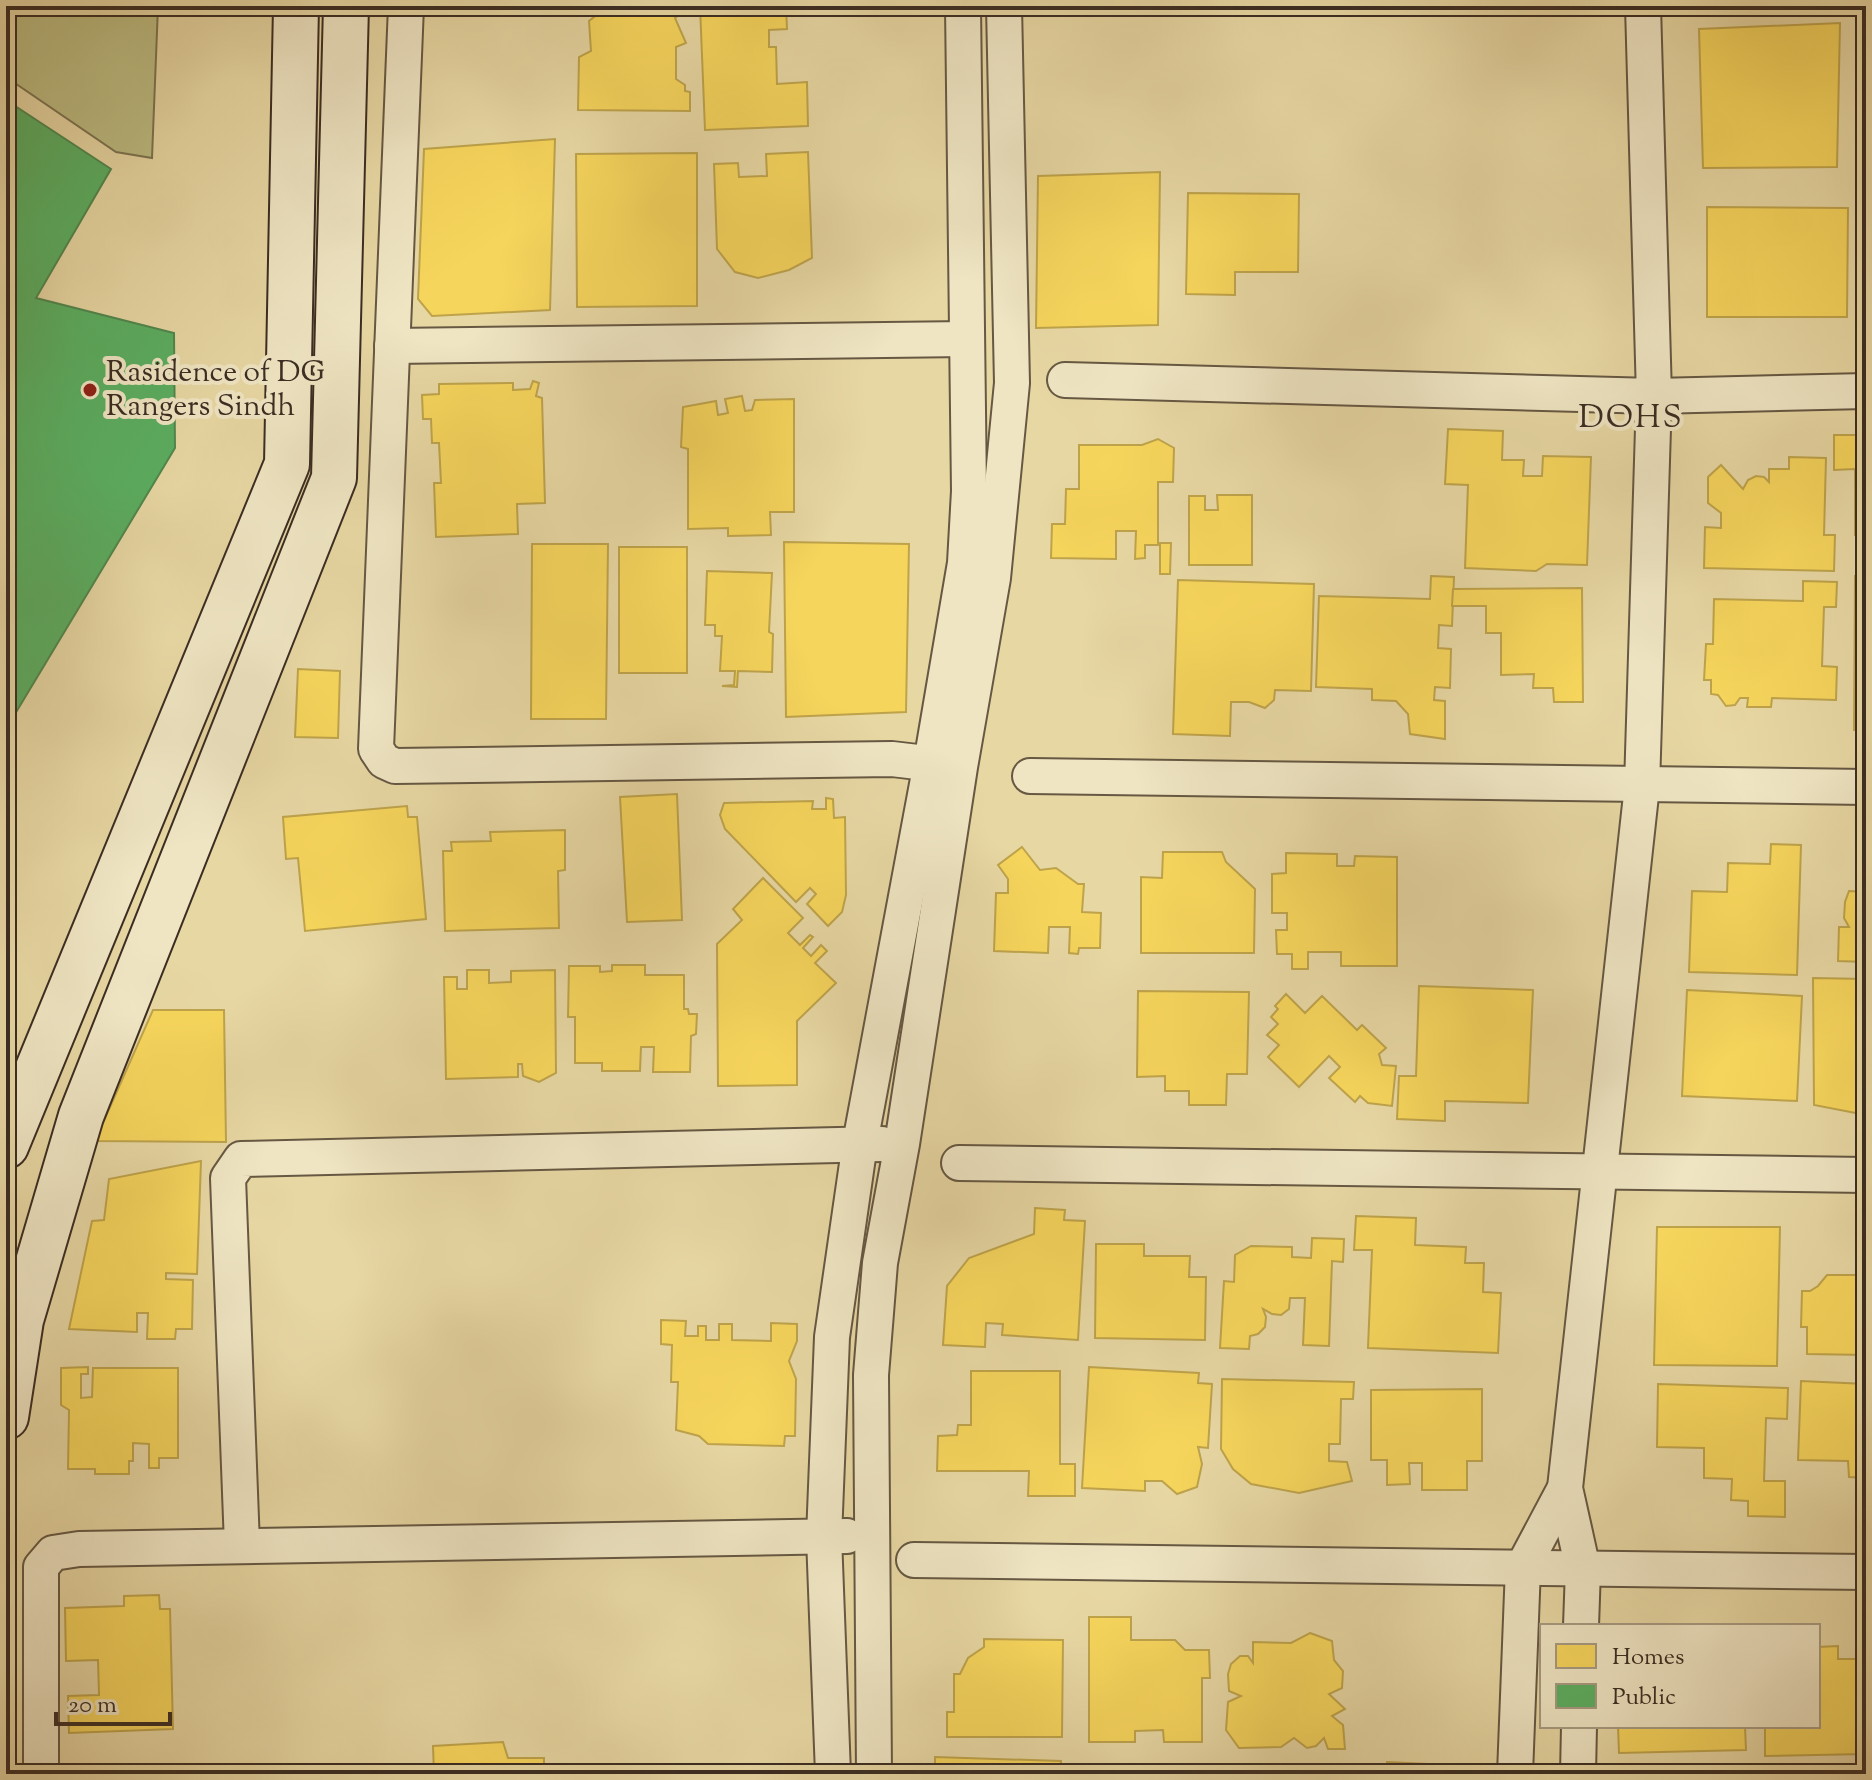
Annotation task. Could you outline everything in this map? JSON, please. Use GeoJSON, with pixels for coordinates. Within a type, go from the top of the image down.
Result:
{"type":"FeatureCollection","features":[{"type":"Feature","properties":{"kind":"street"},"geometry":{"type":"LineString","coordinates":[[6,1146],[287,464],[296,6]]}},
{"type":"Feature","properties":{"kind":"street"},"geometry":{"type":"LineString","coordinates":[[8,1393],[21,1320],[81,1116],[334,478],[346,6]]}},
{"type":"Feature","properties":{"kind":"street"},"geometry":{"type":"LineString","coordinates":[[406,6],[376,749],[384,761],[395,766],[892,759],[945,765]]}},
{"type":"Feature","properties":{"kind":"street"},"geometry":{"type":"LineString","coordinates":[[874,1774],[871,1375],[880,1263],[902,1144],[945,765],[969,491],[963,6]]}},
{"type":"Feature","properties":{"kind":"street"},"geometry":{"type":"LineString","coordinates":[[833,1774],[824,1537],[832,1337],[860,1143],[945,765],[993,578],[1012,383],[1004,6]]}},
{"type":"Feature","properties":{"kind":"street"},"geometry":{"type":"LineString","coordinates":[[1581,1624],[1583,1569],[1565,1488],[1642,786],[1654,396],[1643,6]]}},
{"type":"Feature","properties":{"kind":"street"},"geometry":{"type":"LineString","coordinates":[[392,346],[967,339]]}},
{"type":"Feature","properties":{"kind":"street"},"geometry":{"type":"LineString","coordinates":[[1065,380],[1654,396],[1866,391]]}},
{"type":"Feature","properties":{"kind":"street"},"geometry":{"type":"LineString","coordinates":[[1030,776],[1866,787]]}},
{"type":"Feature","properties":{"kind":"street"},"geometry":{"type":"LineString","coordinates":[[242,1545],[228,1178],[241,1159],[902,1144]]}},
{"type":"Feature","properties":{"kind":"street"},"geometry":{"type":"LineString","coordinates":[[959,1163],[1866,1175]]}},
{"type":"Feature","properties":{"kind":"street"},"geometry":{"type":"LineString","coordinates":[[1515,1774],[1523,1567],[1565,1488]]}},
{"type":"Feature","properties":{"kind":"street"},"geometry":{"type":"LineString","coordinates":[[41,1774],[41,1567],[53,1553],[79,1549],[242,1545],[871,1534]]}},
{"type":"Feature","properties":{"kind":"street"},"geometry":{"type":"LineString","coordinates":[[914,1560],[1866,1572]]}},
{"type":"Feature","properties":{"kind":"street"},"geometry":{"type":"LineString","coordinates":[[1578,1774],[1579,1728]]}},
{"type":"Feature","properties":{"kind":"green space"},"geometry":{"type":"Polygon","coordinates":[[[6,6],[158,6],[152,158],[116,152],[6,77],[6,6]]]}},
{"type":"Feature","properties":{"kind":"building: Homes"},"geometry":{"type":"Polygon","coordinates":[[[608,6],[682,6],[685,10],[675,18],[686,43],[676,47],[676,79],[685,85],[685,91],[690,92],[690,111],[578,110],[579,57],[591,51],[589,21],[608,6]]]}},
{"type":"Feature","properties":{"kind":"building: Homes"},"geometry":{"type":"Polygon","coordinates":[[[700,6],[786,6],[787,29],[769,30],[769,47],[776,47],[777,84],[807,82],[808,126],[705,130],[700,6]]]}},
{"type":"Feature","properties":{"kind":"building: Homes"},"geometry":{"type":"Polygon","coordinates":[[[1840,23],[1837,167],[1703,168],[1699,29],[1840,23]]]}},
{"type":"Feature","properties":{"kind":"building: Homes"},"geometry":{"type":"Polygon","coordinates":[[[555,139],[550,310],[432,316],[418,299],[424,149],[555,139]]]}},
{"type":"Feature","properties":{"kind":"building: Homes"},"geometry":{"type":"Polygon","coordinates":[[[808,152],[812,258],[789,270],[758,278],[735,272],[717,249],[714,164],[738,163],[739,177],[767,176],[766,154],[808,152]]]}},
{"type":"Feature","properties":{"kind":"building: Homes"},"geometry":{"type":"Polygon","coordinates":[[[697,153],[697,306],[577,307],[576,154],[697,153]]]}},
{"type":"Feature","properties":{"kind":"building: Homes"},"geometry":{"type":"Polygon","coordinates":[[[1160,172],[1158,325],[1036,328],[1038,176],[1160,172]]]}},
{"type":"Feature","properties":{"kind":"building: Homes"},"geometry":{"type":"Polygon","coordinates":[[[1188,193],[1299,194],[1298,272],[1235,272],[1235,295],[1186,294],[1188,193]]]}},
{"type":"Feature","properties":{"kind":"building: Homes"},"geometry":{"type":"Polygon","coordinates":[[[1707,207],[1848,208],[1847,317],[1707,317],[1707,207]]]}},
{"type":"Feature","properties":{"kind":"building: Homes"},"geometry":{"type":"Polygon","coordinates":[[[533,381],[539,383],[536,396],[542,398],[545,503],[517,504],[518,534],[436,537],[434,483],[441,483],[439,443],[432,443],[431,419],[423,419],[422,395],[439,394],[439,384],[513,383],[513,390],[530,389],[533,381]]]}},
{"type":"Feature","properties":{"kind":"building: Homes"},"geometry":{"type":"Polygon","coordinates":[[[742,396],[745,411],[752,410],[755,400],[794,399],[794,512],[770,512],[771,535],[728,536],[728,528],[688,529],[688,449],[681,447],[683,407],[716,401],[718,415],[728,413],[725,399],[742,396]]]}},
{"type":"Feature","properties":{"kind":"building: Homes"},"geometry":{"type":"Polygon","coordinates":[[[1448,429],[1503,431],[1502,460],[1524,460],[1523,476],[1542,476],[1543,456],[1591,457],[1587,565],[1547,564],[1536,571],[1465,568],[1468,485],[1445,484],[1448,429]]]}},
{"type":"Feature","properties":{"kind":"building: Homes"},"geometry":{"type":"Polygon","coordinates":[[[1834,435],[1866,435],[1866,535],[1855,535],[1855,469],[1834,470],[1834,435]]]}},
{"type":"Feature","properties":{"kind":"building: Homes"},"geometry":{"type":"Polygon","coordinates":[[[1158,439],[1174,448],[1173,482],[1158,482],[1158,543],[1171,543],[1170,574],[1160,574],[1160,545],[1145,545],[1145,558],[1135,559],[1136,531],[1116,531],[1116,559],[1051,558],[1052,524],[1065,524],[1066,489],[1079,489],[1079,445],[1142,445],[1158,439]]]}},
{"type":"Feature","properties":{"kind":"building: Homes"},"geometry":{"type":"Polygon","coordinates":[[[1789,457],[1826,458],[1824,535],[1835,535],[1834,571],[1704,568],[1705,527],[1721,528],[1721,513],[1708,503],[1708,477],[1721,465],[1743,489],[1748,480],[1756,476],[1764,477],[1769,482],[1769,469],[1789,469],[1789,457]]]}},
{"type":"Feature","properties":{"kind":"building: Homes"},"geometry":{"type":"Polygon","coordinates":[[[1217,495],[1252,495],[1252,565],[1189,565],[1189,496],[1205,496],[1205,510],[1218,510],[1217,495]]]}},
{"type":"Feature","properties":{"kind":"building: Homes"},"geometry":{"type":"Polygon","coordinates":[[[784,542],[909,544],[906,712],[786,717],[784,542]]]}},
{"type":"Feature","properties":{"kind":"building: Homes"},"geometry":{"type":"Polygon","coordinates":[[[532,544],[608,544],[606,719],[531,719],[532,544]]]}},
{"type":"Feature","properties":{"kind":"building: Homes"},"geometry":{"type":"Polygon","coordinates":[[[619,547],[687,547],[687,673],[619,673],[619,547]]]}},
{"type":"Feature","properties":{"kind":"building: Homes"},"geometry":{"type":"Polygon","coordinates":[[[707,571],[772,573],[769,632],[773,634],[772,672],[738,671],[737,687],[722,686],[734,685],[735,671],[720,671],[722,636],[715,636],[715,625],[705,625],[707,571]]]}},
{"type":"Feature","properties":{"kind":"building: Homes"},"geometry":{"type":"Polygon","coordinates":[[[1431,576],[1454,577],[1452,626],[1439,625],[1438,648],[1451,649],[1450,688],[1435,687],[1434,700],[1445,701],[1445,739],[1410,734],[1408,714],[1396,701],[1372,700],[1372,689],[1316,687],[1319,596],[1430,599],[1431,576]]]}},
{"type":"Feature","properties":{"kind":"building: Homes"},"geometry":{"type":"Polygon","coordinates":[[[1855,576],[1866,576],[1866,729],[1854,730],[1855,576]]]}},
{"type":"Feature","properties":{"kind":"building: Homes"},"geometry":{"type":"Polygon","coordinates":[[[1178,580],[1314,584],[1311,691],[1275,690],[1274,700],[1265,708],[1249,702],[1231,702],[1230,736],[1173,734],[1178,580]]]}},
{"type":"Feature","properties":{"kind":"building: Homes"},"geometry":{"type":"Polygon","coordinates":[[[1803,581],[1837,582],[1836,607],[1824,607],[1822,666],[1837,667],[1836,700],[1772,698],[1771,707],[1747,707],[1748,698],[1740,698],[1735,705],[1726,706],[1718,695],[1711,694],[1711,680],[1704,680],[1706,644],[1713,644],[1714,599],[1803,601],[1803,581]]]}},
{"type":"Feature","properties":{"kind":"building: Homes"},"geometry":{"type":"Polygon","coordinates":[[[1582,588],[1583,702],[1554,702],[1553,688],[1533,688],[1534,674],[1501,675],[1501,633],[1486,633],[1486,606],[1452,606],[1453,589],[1582,588]]]}},
{"type":"Feature","properties":{"kind":"building: Homes"},"geometry":{"type":"Polygon","coordinates":[[[298,669],[340,671],[338,738],[295,737],[298,669]]]}},
{"type":"Feature","properties":{"kind":"building: Homes"},"geometry":{"type":"Polygon","coordinates":[[[677,794],[682,920],[627,922],[620,797],[677,794]]]}},
{"type":"Feature","properties":{"kind":"building: Homes"},"geometry":{"type":"Polygon","coordinates":[[[826,798],[833,799],[834,818],[845,817],[846,895],[842,912],[828,926],[807,904],[816,894],[810,888],[796,902],[725,829],[720,815],[724,803],[813,801],[812,809],[826,809],[826,798]]]}},
{"type":"Feature","properties":{"kind":"building: Homes"},"geometry":{"type":"Polygon","coordinates":[[[407,806],[408,817],[417,817],[426,919],[305,931],[298,858],[286,859],[283,817],[407,806]]]}},
{"type":"Feature","properties":{"kind":"building: Homes"},"geometry":{"type":"Polygon","coordinates":[[[565,830],[565,870],[558,871],[559,928],[445,931],[443,851],[452,851],[451,842],[491,841],[490,832],[565,830]]]}},
{"type":"Feature","properties":{"kind":"building: Homes"},"geometry":{"type":"Polygon","coordinates":[[[1771,844],[1801,845],[1797,975],[1689,972],[1692,891],[1727,892],[1728,863],[1770,864],[1771,844]]]}},
{"type":"Feature","properties":{"kind":"building: Homes"},"geometry":{"type":"Polygon","coordinates":[[[1022,847],[1040,870],[1056,868],[1078,884],[1084,884],[1082,912],[1101,913],[1100,948],[1079,948],[1078,954],[1069,953],[1070,927],[1049,927],[1048,953],[994,951],[996,893],[1008,893],[1008,879],[998,865],[1022,847]]]}},
{"type":"Feature","properties":{"kind":"building: Homes"},"geometry":{"type":"Polygon","coordinates":[[[1163,852],[1222,852],[1226,862],[1255,889],[1254,953],[1141,953],[1141,877],[1162,878],[1163,852]]]}},
{"type":"Feature","properties":{"kind":"building: Homes"},"geometry":{"type":"Polygon","coordinates":[[[1286,853],[1337,854],[1337,866],[1354,866],[1355,856],[1397,857],[1397,966],[1341,966],[1341,952],[1308,952],[1308,969],[1292,969],[1292,954],[1277,954],[1276,930],[1287,930],[1287,913],[1272,913],[1272,874],[1286,873],[1286,853]]]}},
{"type":"Feature","properties":{"kind":"building: Homes"},"geometry":{"type":"Polygon","coordinates":[[[763,878],[803,918],[788,933],[800,945],[810,935],[813,937],[803,948],[811,956],[821,945],[827,951],[815,963],[836,983],[797,1021],[797,1085],[718,1086],[717,944],[742,920],[733,909],[763,878]]]}},
{"type":"Feature","properties":{"kind":"building: Homes"},"geometry":{"type":"Polygon","coordinates":[[[1849,891],[1866,892],[1866,962],[1838,961],[1839,927],[1849,927],[1844,918],[1849,891]]]}},
{"type":"Feature","properties":{"kind":"building: Homes"},"geometry":{"type":"Polygon","coordinates":[[[612,965],[645,965],[645,975],[684,975],[684,1009],[688,1009],[689,1014],[697,1014],[696,1034],[691,1036],[690,1072],[653,1072],[654,1047],[641,1047],[640,1071],[602,1071],[602,1063],[575,1063],[575,1017],[568,1017],[569,966],[600,966],[600,972],[612,971],[612,965]]]}},
{"type":"Feature","properties":{"kind":"building: Homes"},"geometry":{"type":"Polygon","coordinates":[[[467,970],[489,970],[489,983],[511,982],[511,971],[555,970],[556,1073],[539,1082],[523,1076],[522,1064],[518,1064],[518,1077],[446,1079],[444,977],[457,977],[457,989],[467,989],[467,970]]]}},
{"type":"Feature","properties":{"kind":"building: Homes"},"geometry":{"type":"Polygon","coordinates":[[[1813,978],[1866,979],[1866,1115],[1814,1105],[1813,978]]]}},
{"type":"Feature","properties":{"kind":"building: Homes"},"geometry":{"type":"Polygon","coordinates":[[[1419,986],[1533,990],[1528,1103],[1445,1101],[1445,1121],[1397,1119],[1399,1076],[1416,1076],[1419,986]]]}},
{"type":"Feature","properties":{"kind":"building: Homes"},"geometry":{"type":"Polygon","coordinates":[[[1687,990],[1802,996],[1797,1101],[1682,1096],[1687,990]]]}},
{"type":"Feature","properties":{"kind":"building: Homes"},"geometry":{"type":"Polygon","coordinates":[[[1138,991],[1249,992],[1247,1074],[1227,1074],[1226,1105],[1189,1105],[1189,1091],[1165,1091],[1165,1076],[1137,1077],[1138,991]]]}},
{"type":"Feature","properties":{"kind":"building: Homes"},"geometry":{"type":"Polygon","coordinates":[[[1286,994],[1305,1013],[1322,996],[1357,1030],[1362,1025],[1386,1048],[1379,1054],[1382,1065],[1396,1066],[1392,1106],[1368,1103],[1360,1096],[1355,1102],[1329,1078],[1340,1067],[1329,1056],[1299,1087],[1268,1057],[1279,1045],[1267,1035],[1278,1024],[1271,1017],[1278,1009],[1275,1006],[1286,994]]]}},
{"type":"Feature","properties":{"kind":"building: Homes"},"geometry":{"type":"Polygon","coordinates":[[[153,1010],[224,1010],[226,1142],[95,1141],[153,1010]]]}},
{"type":"Feature","properties":{"kind":"building: Homes"},"geometry":{"type":"Polygon","coordinates":[[[201,1161],[197,1274],[166,1273],[166,1279],[193,1280],[192,1329],[176,1329],[175,1339],[147,1339],[148,1313],[137,1313],[137,1332],[69,1329],[92,1221],[104,1220],[109,1179],[201,1161]]]}},
{"type":"Feature","properties":{"kind":"building: Homes"},"geometry":{"type":"Polygon","coordinates":[[[1035,1208],[1065,1210],[1064,1220],[1085,1221],[1078,1340],[1002,1335],[1003,1324],[986,1323],[985,1347],[943,1345],[947,1286],[969,1258],[1034,1234],[1035,1208]]]}},
{"type":"Feature","properties":{"kind":"building: Homes"},"geometry":{"type":"Polygon","coordinates":[[[1356,1216],[1416,1218],[1415,1245],[1466,1247],[1465,1263],[1484,1263],[1483,1292],[1501,1293],[1498,1353],[1368,1348],[1372,1250],[1354,1250],[1356,1216]]]}},
{"type":"Feature","properties":{"kind":"building: Homes"},"geometry":{"type":"Polygon","coordinates":[[[1657,1227],[1780,1227],[1777,1366],[1654,1365],[1657,1227]]]}},
{"type":"Feature","properties":{"kind":"building: Homes"},"geometry":{"type":"Polygon","coordinates":[[[1312,1238],[1344,1239],[1343,1262],[1332,1261],[1329,1346],[1303,1345],[1305,1298],[1290,1298],[1289,1309],[1281,1315],[1263,1309],[1265,1327],[1258,1334],[1250,1336],[1249,1349],[1220,1348],[1224,1281],[1234,1282],[1235,1255],[1251,1246],[1292,1247],[1292,1257],[1311,1258],[1312,1238]]]}},
{"type":"Feature","properties":{"kind":"building: Homes"},"geometry":{"type":"Polygon","coordinates":[[[1096,1244],[1144,1244],[1144,1256],[1190,1256],[1189,1277],[1206,1277],[1205,1340],[1095,1338],[1096,1244]]]}},
{"type":"Feature","properties":{"kind":"building: Homes"},"geometry":{"type":"Polygon","coordinates":[[[1859,1266],[1866,1266],[1866,1355],[1807,1354],[1807,1327],[1801,1327],[1802,1291],[1818,1286],[1827,1275],[1860,1275],[1859,1266]]]}},
{"type":"Feature","properties":{"kind":"building: Homes"},"geometry":{"type":"Polygon","coordinates":[[[661,1320],[686,1321],[685,1336],[698,1336],[698,1326],[706,1326],[706,1340],[719,1340],[719,1324],[732,1324],[732,1340],[771,1341],[771,1323],[797,1324],[797,1341],[789,1361],[796,1379],[795,1436],[785,1436],[784,1446],[708,1444],[699,1436],[676,1430],[678,1382],[671,1382],[672,1345],[661,1344],[661,1320]]]}},
{"type":"Feature","properties":{"kind":"building: Homes"},"geometry":{"type":"Polygon","coordinates":[[[88,1367],[88,1374],[81,1374],[81,1398],[92,1397],[93,1368],[178,1368],[178,1458],[159,1458],[159,1468],[149,1468],[149,1444],[133,1443],[129,1474],[95,1474],[95,1469],[68,1469],[69,1410],[61,1405],[61,1368],[88,1367]]]}},
{"type":"Feature","properties":{"kind":"building: Homes"},"geometry":{"type":"Polygon","coordinates":[[[1089,1367],[1199,1373],[1198,1383],[1212,1384],[1208,1448],[1198,1447],[1202,1464],[1197,1487],[1177,1494],[1162,1481],[1145,1481],[1145,1491],[1082,1488],[1089,1367]]]}},
{"type":"Feature","properties":{"kind":"building: Homes"},"geometry":{"type":"Polygon","coordinates":[[[971,1371],[1060,1371],[1060,1464],[1075,1464],[1075,1496],[1028,1496],[1029,1471],[937,1471],[938,1436],[957,1435],[958,1425],[971,1425],[971,1371]]]}},
{"type":"Feature","properties":{"kind":"building: Homes"},"geometry":{"type":"Polygon","coordinates":[[[1222,1379],[1354,1382],[1353,1399],[1341,1399],[1340,1444],[1329,1444],[1329,1461],[1347,1462],[1352,1481],[1299,1493],[1251,1484],[1233,1469],[1221,1449],[1222,1379]]]}},
{"type":"Feature","properties":{"kind":"building: Homes"},"geometry":{"type":"Polygon","coordinates":[[[1801,1381],[1866,1384],[1866,1478],[1849,1477],[1848,1461],[1798,1460],[1801,1381]]]}},
{"type":"Feature","properties":{"kind":"building: Homes"},"geometry":{"type":"Polygon","coordinates":[[[1658,1384],[1788,1388],[1787,1419],[1766,1418],[1764,1481],[1785,1481],[1785,1517],[1748,1516],[1748,1501],[1731,1500],[1732,1479],[1704,1478],[1704,1448],[1657,1447],[1658,1384]]]}},
{"type":"Feature","properties":{"kind":"building: Homes"},"geometry":{"type":"Polygon","coordinates":[[[1482,1389],[1482,1461],[1467,1461],[1467,1490],[1422,1490],[1422,1463],[1409,1463],[1410,1484],[1387,1485],[1387,1460],[1371,1460],[1371,1390],[1482,1389]]]}},
{"type":"Feature","properties":{"kind":"building: Homes"},"geometry":{"type":"Polygon","coordinates":[[[159,1595],[160,1609],[170,1609],[173,1729],[69,1733],[68,1696],[99,1695],[98,1660],[66,1661],[65,1608],[124,1606],[124,1596],[159,1595]]]}},
{"type":"Feature","properties":{"kind":"building: Homes"},"geometry":{"type":"Polygon","coordinates":[[[1089,1617],[1131,1617],[1131,1640],[1175,1640],[1185,1650],[1209,1650],[1210,1678],[1202,1678],[1202,1742],[1164,1742],[1163,1730],[1135,1731],[1135,1742],[1089,1742],[1089,1617]]]}},
{"type":"Feature","properties":{"kind":"building: Homes"},"geometry":{"type":"Polygon","coordinates":[[[1310,1633],[1332,1641],[1334,1660],[1343,1671],[1342,1688],[1329,1694],[1345,1709],[1332,1716],[1343,1725],[1345,1749],[1328,1749],[1324,1738],[1316,1746],[1307,1748],[1294,1738],[1281,1747],[1239,1748],[1226,1730],[1228,1702],[1241,1696],[1229,1691],[1231,1664],[1240,1656],[1248,1656],[1253,1663],[1253,1642],[1291,1643],[1310,1633]]]}},
{"type":"Feature","properties":{"kind":"building: Homes"},"geometry":{"type":"Polygon","coordinates":[[[984,1639],[1063,1640],[1062,1737],[947,1737],[947,1712],[954,1712],[954,1674],[960,1674],[968,1658],[984,1647],[984,1639]]]}},
{"type":"Feature","properties":{"kind":"building: Homes"},"geometry":{"type":"Polygon","coordinates":[[[1838,1646],[1838,1659],[1866,1659],[1865,1754],[1765,1756],[1765,1728],[1820,1728],[1820,1647],[1838,1646]]]}},
{"type":"Feature","properties":{"kind":"building: Homes"},"geometry":{"type":"Polygon","coordinates":[[[6,1677],[14,1677],[15,1774],[6,1774],[6,1677]]]}},
{"type":"Feature","properties":{"kind":"building: Homes"},"geometry":{"type":"Polygon","coordinates":[[[1618,1728],[1745,1728],[1746,1750],[1619,1753],[1618,1728]]]}},
{"type":"Feature","properties":{"kind":"building: Homes"},"geometry":{"type":"Polygon","coordinates":[[[503,1742],[508,1758],[544,1758],[544,1774],[434,1774],[433,1746],[503,1742]]]}},
{"type":"Feature","properties":{"kind":"building: Homes"},"geometry":{"type":"Polygon","coordinates":[[[935,1757],[1061,1761],[1060,1774],[935,1774],[935,1757]]]}},
{"type":"Feature","properties":{"kind":"building: Homes"},"geometry":{"type":"Polygon","coordinates":[[[1387,1762],[1490,1767],[1490,1774],[1386,1774],[1387,1762]]]}},
{"type":"Feature","properties":{"kind":"building: Public","name":"Rasidence of DG Rangers Sindh"},"geometry":{"type":"Polygon","coordinates":[[[6,100],[111,169],[36,298],[174,333],[175,448],[6,729],[6,100]]]}},
{"type":"Feature","properties":{"kind":"place","name":"Rasidence of DG Rangers Sindh"},"geometry":{"type":"Point","coordinates":[90,390]}},
{"type":"Feature","properties":{"kind":"district","name":"DOHS"},"geometry":{"type":"Point","coordinates":[1631,419]}}]}
